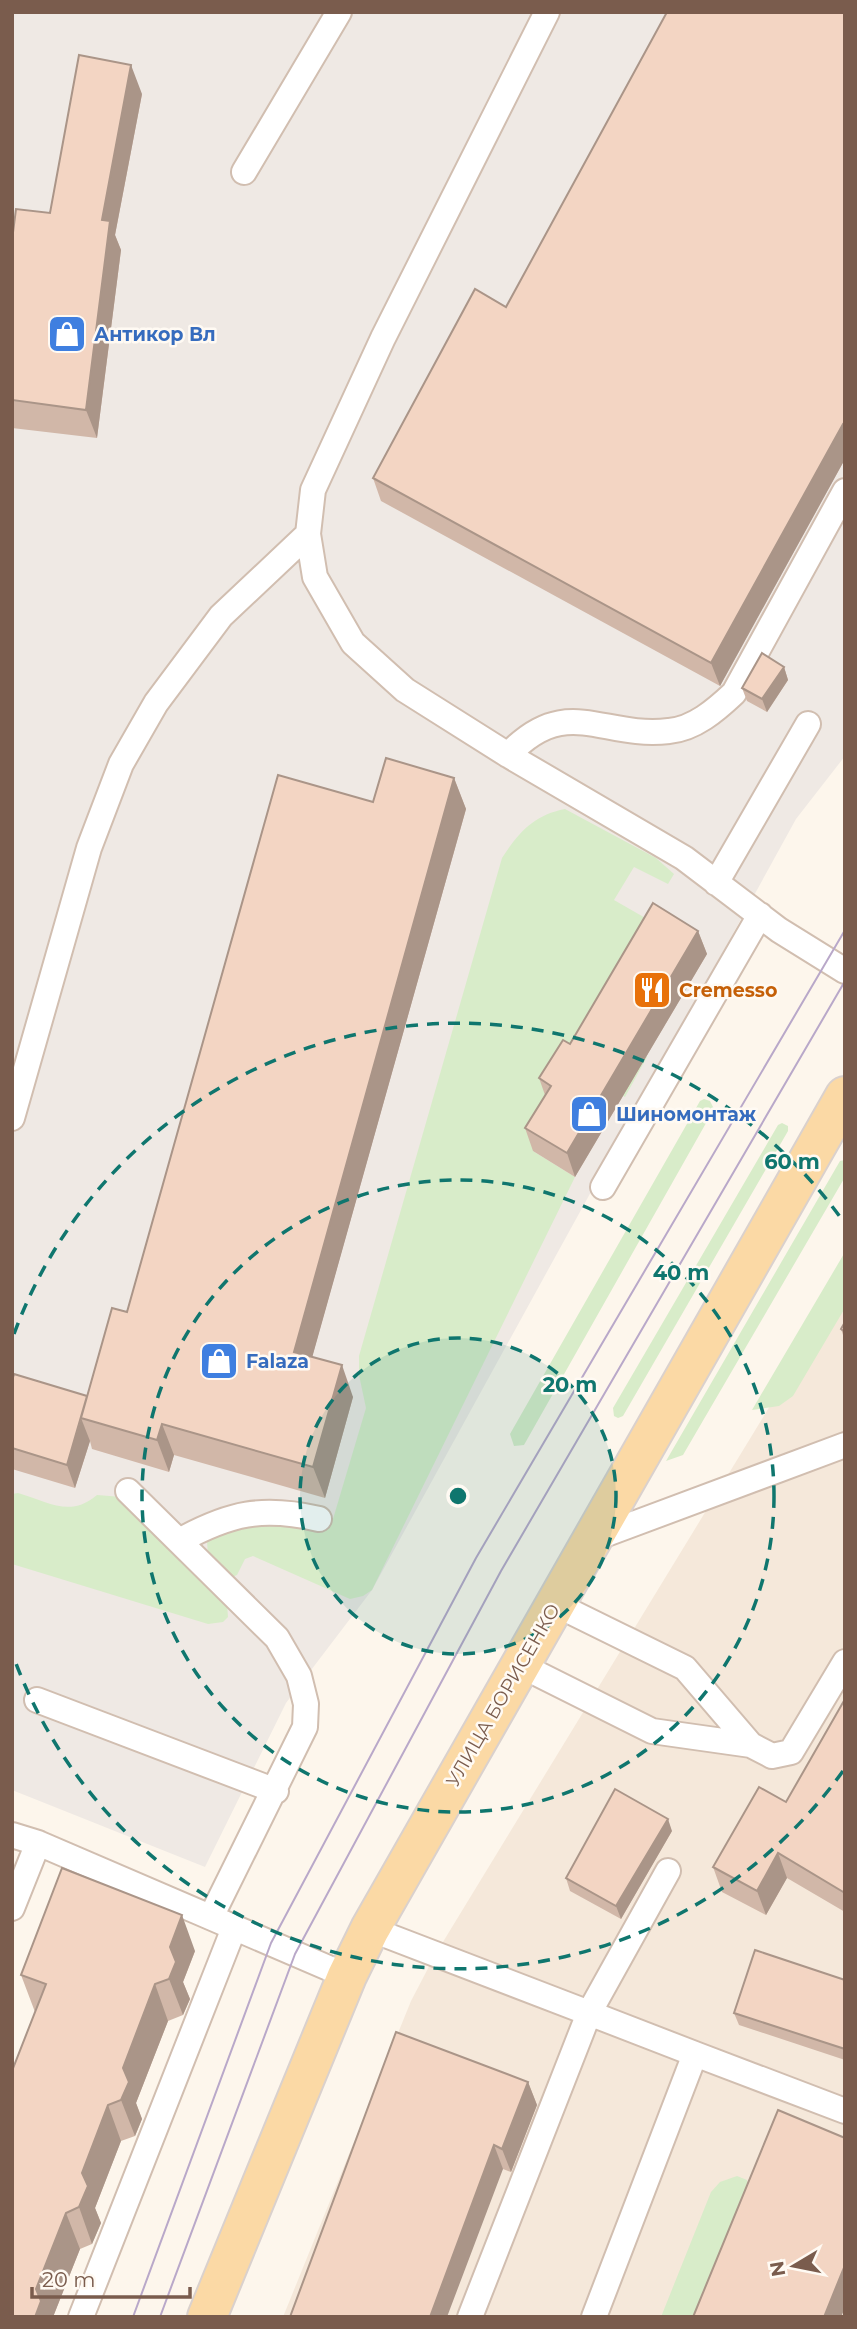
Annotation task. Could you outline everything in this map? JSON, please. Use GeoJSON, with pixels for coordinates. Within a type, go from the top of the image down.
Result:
{"type":"FeatureCollection","features":[{"type":"Feature","properties":{"kind":"main road","name":"УЛИЦА БОРИСЕНКО"},"geometry":{"type":"LineString","coordinates":[[207,2317],[346,1976],[370,1929],[842,1106]]}},
{"type":"Feature","properties":{"kind":"lane"},"geometry":{"type":"LineString","coordinates":[[244,173],[339,12]]}},
{"type":"Feature","properties":{"kind":"lane"},"geometry":{"type":"LineString","coordinates":[[547,12],[383,338],[313,490],[308,534],[315,577],[353,643],[405,690],[508,755],[684,858],[760,915],[845,971]]}},
{"type":"Feature","properties":{"kind":"lane"},"geometry":{"type":"LineString","coordinates":[[508,755],[528,734],[559,722],[670,731],[714,712],[734,693],[845,491]]}},
{"type":"Feature","properties":{"kind":"lane"},"geometry":{"type":"LineString","coordinates":[[12,1118],[89,848],[121,764],[156,703],[221,616],[308,534]]}},
{"type":"Feature","properties":{"kind":"lane"},"geometry":{"type":"LineString","coordinates":[[716,883],[808,724]]}},
{"type":"Feature","properties":{"kind":"lane"},"geometry":{"type":"LineString","coordinates":[[603,1187],[760,915]]}},
{"type":"Feature","properties":{"kind":"lane"},"geometry":{"type":"LineString","coordinates":[[593,1539],[845,1445]]}},
{"type":"Feature","properties":{"kind":"lane"},"geometry":{"type":"LineString","coordinates":[[128,1491],[277,1638],[290,1656],[299,1676],[306,1704],[305,1727],[276,1791],[211,1917]]}},
{"type":"Feature","properties":{"kind":"lane"},"geometry":{"type":"LineString","coordinates":[[179,1541],[216,1521],[241,1515],[272,1511],[320,1519]]}},
{"type":"Feature","properties":{"kind":"lane"},"geometry":{"type":"LineString","coordinates":[[555,1604],[685,1668],[751,1745]]}},
{"type":"Feature","properties":{"kind":"lane"},"geometry":{"type":"LineString","coordinates":[[520,1665],[652,1731],[751,1745],[772,1756],[792,1752],[845,1662]]}},
{"type":"Feature","properties":{"kind":"lane"},"geometry":{"type":"LineString","coordinates":[[37,1700],[276,1791]]}},
{"type":"Feature","properties":{"kind":"lane"},"geometry":{"type":"LineString","coordinates":[[12,1835],[38,1843],[346,1976]]}},
{"type":"Feature","properties":{"kind":"lane"},"geometry":{"type":"LineString","coordinates":[[12,1908],[38,1843]]}},
{"type":"Feature","properties":{"kind":"lane"},"geometry":{"type":"LineString","coordinates":[[470,2317],[589,2013],[668,1871]]}},
{"type":"Feature","properties":{"kind":"lane"},"geometry":{"type":"LineString","coordinates":[[81,2317],[234,1928]]}},
{"type":"Feature","properties":{"kind":"lane"},"geometry":{"type":"LineString","coordinates":[[370,1929],[845,2111]]}},
{"type":"Feature","properties":{"kind":"lane"},"geometry":{"type":"LineString","coordinates":[[594,2317],[695,2054]]}},
{"type":"Feature","properties":{"kind":"shaded area"},"geometry":{"type":"Polygon","coordinates":[[[12,12],[845,12],[845,756],[796,819],[372,1590],[286,1703],[205,1867],[12,1790],[12,12]]]}},
{"type":"Feature","properties":{"kind":"shaded area"},"geometry":{"type":"Polygon","coordinates":[[[845,1283],[845,2317],[283,2317],[411,2001],[435,1955],[845,1283]]]}},
{"type":"Feature","properties":{"kind":"green space"},"geometry":{"type":"Polygon","coordinates":[[[565,809],[656,858],[674,874],[668,884],[634,867],[614,900],[661,927],[601,1029],[647,1057],[625,1097],[571,1063],[533,1151],[575,1177],[372,1590],[363,1596],[350,1599],[253,1556],[245,1559],[237,1575],[232,1577],[208,1556],[207,1541],[219,1533],[248,1524],[327,1526],[333,1519],[366,1408],[359,1375],[359,1356],[502,858],[528,826],[544,816],[565,809]]]}},
{"type":"Feature","properties":{"kind":"green space"},"geometry":{"type":"Polygon","coordinates":[[[700,1101],[710,1101],[714,1109],[524,1445],[514,1446],[510,1434],[700,1101]]]}},
{"type":"Feature","properties":{"kind":"green space"},"geometry":{"type":"Polygon","coordinates":[[[782,1123],[788,1126],[788,1131],[623,1416],[614,1416],[613,1408],[778,1125],[782,1123]]]}},
{"type":"Feature","properties":{"kind":"green space"},"geometry":{"type":"Polygon","coordinates":[[[845,1160],[845,1177],[683,1455],[666,1461],[840,1161],[845,1160]]]}},
{"type":"Feature","properties":{"kind":"green space"},"geometry":{"type":"Polygon","coordinates":[[[845,1252],[845,1308],[793,1396],[779,1406],[752,1410],[845,1252]]]}},
{"type":"Feature","properties":{"kind":"green space"},"geometry":{"type":"Polygon","coordinates":[[[18,1493],[68,1507],[78,1506],[97,1495],[122,1497],[227,1604],[228,1617],[223,1622],[208,1624],[12,1564],[12,1494],[18,1493]]]}},
{"type":"Feature","properties":{"kind":"green space"},"geometry":{"type":"Polygon","coordinates":[[[737,2176],[747,2180],[750,2192],[702,2317],[661,2317],[711,2192],[720,2182],[737,2176]]]}},
{"type":"Feature","properties":{"kind":"building"},"geometry":{"type":"Polygon","coordinates":[[[667,12],[845,12],[845,425],[843,424],[711,663],[373,478],[475,289],[506,307],[667,12]]]}},
{"type":"Feature","properties":{"kind":"building"},"geometry":{"type":"Polygon","coordinates":[[[79,55],[131,65],[102,220],[110,221],[86,410],[12,400],[12,240],[16,209],[50,213],[79,55]]]}},
{"type":"Feature","properties":{"kind":"building"},"geometry":{"type":"Polygon","coordinates":[[[762,653],[784,667],[762,699],[742,688],[762,653]]]}},
{"type":"Feature","properties":{"kind":"building"},"geometry":{"type":"Polygon","coordinates":[[[386,758],[454,778],[294,1352],[342,1365],[313,1467],[162,1424],[157,1440],[81,1418],[112,1308],[127,1312],[278,775],[373,802],[386,758]]]}},
{"type":"Feature","properties":{"kind":"building"},"geometry":{"type":"Polygon","coordinates":[[[653,903],[698,931],[567,1153],[525,1128],[551,1086],[539,1078],[563,1040],[570,1044],[653,903]]]}},
{"type":"Feature","properties":{"kind":"building"},"geometry":{"type":"Polygon","coordinates":[[[14,1374],[87,1396],[67,1465],[12,1448],[14,1374]]]}},
{"type":"Feature","properties":{"kind":"building"},"geometry":{"type":"Polygon","coordinates":[[[845,1699],[845,1893],[778,1853],[757,1891],[713,1867],[759,1787],[786,1802],[845,1699]]]}},
{"type":"Feature","properties":{"kind":"building"},"geometry":{"type":"Polygon","coordinates":[[[615,1789],[668,1819],[616,1906],[566,1878],[615,1789]]]}},
{"type":"Feature","properties":{"kind":"building"},"geometry":{"type":"Polygon","coordinates":[[[62,1868],[182,1915],[170,1947],[176,1962],[169,1979],[155,1984],[123,2068],[129,2082],[121,2100],[108,2105],[82,2173],[88,2186],[79,2207],[66,2213],[36,2289],[41,2301],[35,2317],[12,2317],[12,2071],[46,1984],[21,1975],[62,1868]]]}},
{"type":"Feature","properties":{"kind":"building"},"geometry":{"type":"Polygon","coordinates":[[[755,1950],[845,1980],[845,2049],[734,2013],[755,1950]]]}},
{"type":"Feature","properties":{"kind":"building"},"geometry":{"type":"Polygon","coordinates":[[[396,2032],[528,2082],[502,2149],[494,2145],[430,2317],[290,2317],[396,2032]]]}},
{"type":"Feature","properties":{"kind":"building"},"geometry":{"type":"Polygon","coordinates":[[[778,2110],[845,2138],[845,2265],[824,2317],[693,2317],[778,2110]]]}},
{"type":"Feature","properties":{"kind":"tram line"},"geometry":{"type":"LineString","coordinates":[[133,2317],[271,1943],[476,1558],[845,930]]}},
{"type":"Feature","properties":{"kind":"tram line"},"geometry":{"type":"LineString","coordinates":[[160,2317],[295,1954],[501,1571],[845,981]]}},
{"type":"Feature","properties":{"kind":"place","name":"Антикор Вл"},"geometry":{"type":"Point","coordinates":[67,334]}},
{"type":"Feature","properties":{"kind":"place","name":"Cremesso"},"geometry":{"type":"Point","coordinates":[652,990]}},
{"type":"Feature","properties":{"kind":"place","name":"Шиномонтаж"},"geometry":{"type":"Point","coordinates":[589,1114]}},
{"type":"Feature","properties":{"kind":"place","name":"Falaza"},"geometry":{"type":"Point","coordinates":[219,1361]}}]}
